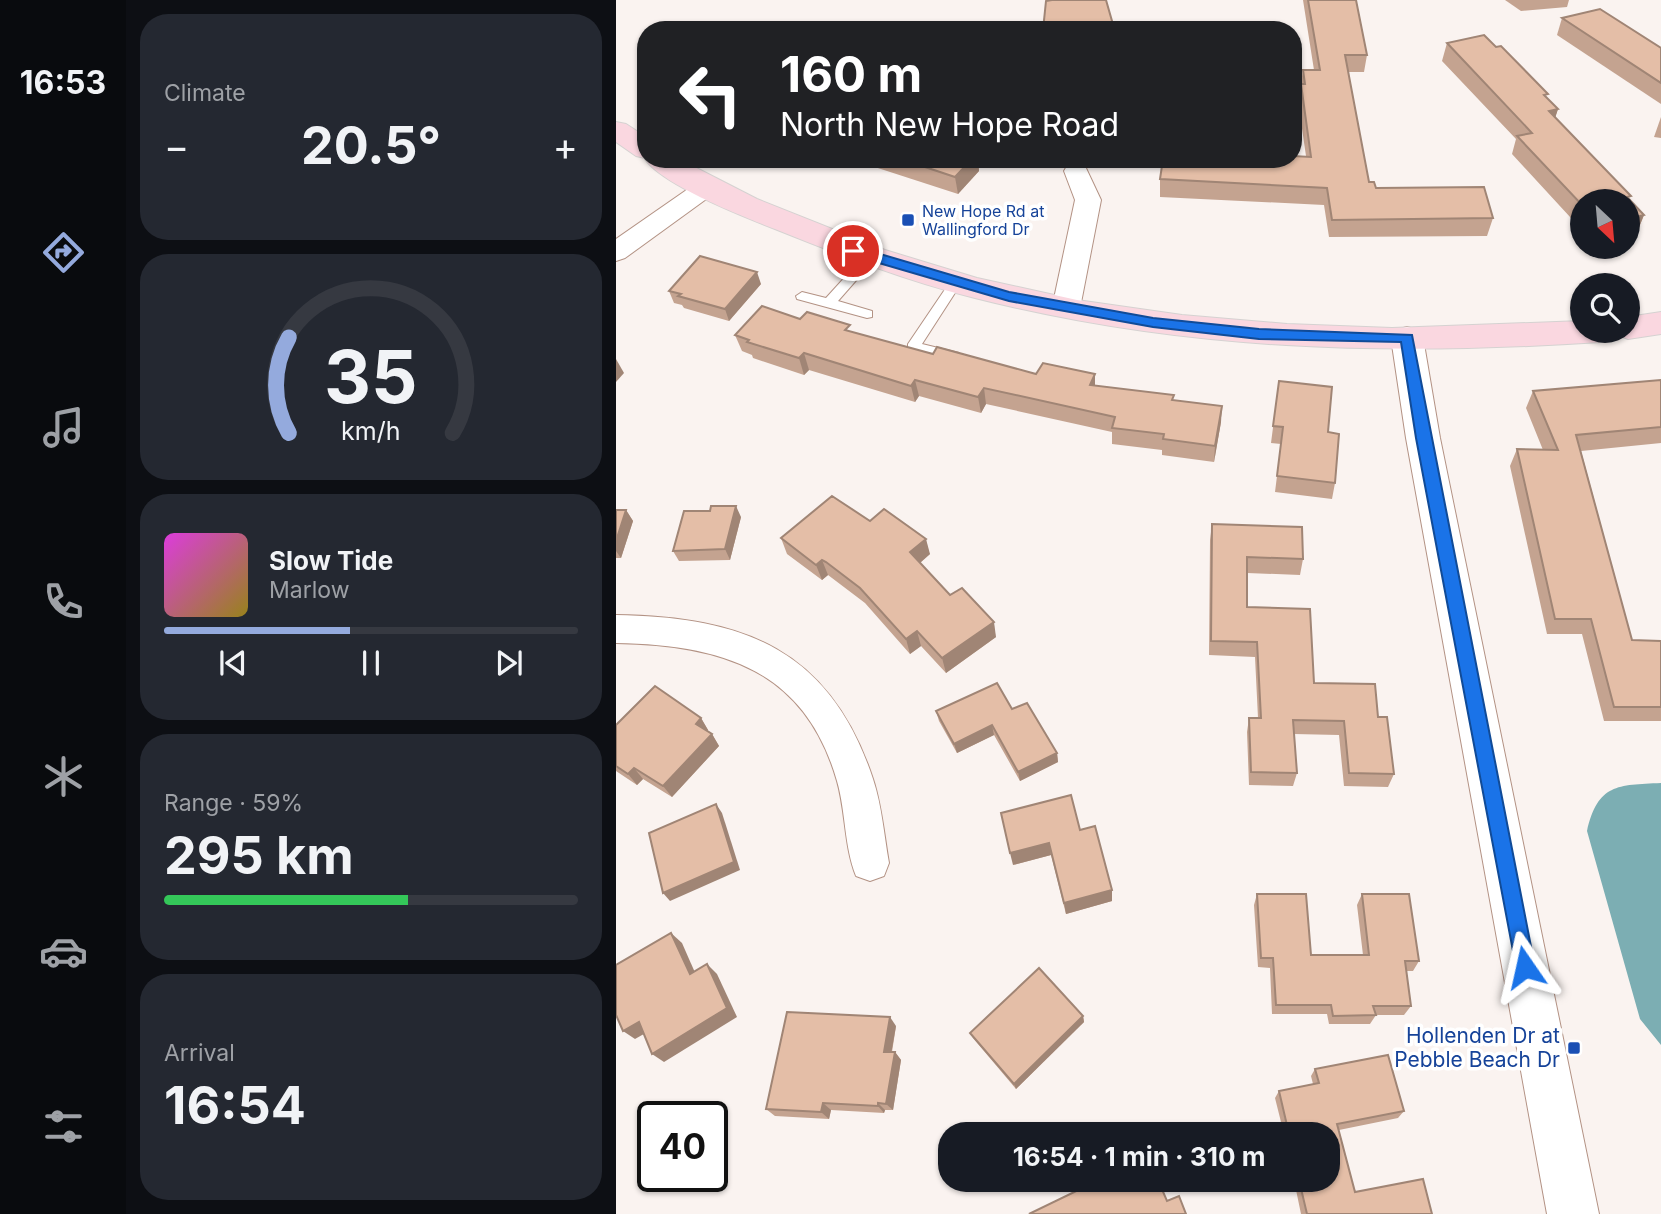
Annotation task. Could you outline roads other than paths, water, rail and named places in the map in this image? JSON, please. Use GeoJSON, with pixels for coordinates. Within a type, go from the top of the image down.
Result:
{"type":"FeatureCollection","features":[{"type":"Feature","properties":{"kind":"main road"},"geometry":{"type":"LineString","coordinates":[[616,130],[637,144]]}},
{"type":"Feature","properties":{"kind":"main road"},"geometry":{"type":"LineString","coordinates":[[674,168],[707,187],[794,227],[870,257],[1009,297],[1066,308],[1153,322],[1259,334],[1407,338],[1514,337],[1570,333]]}},
{"type":"Feature","properties":{"kind":"main road"},"geometry":{"type":"LineString","coordinates":[[1640,326],[1661,323]]}},
{"type":"Feature","properties":{"kind":"street"},"geometry":{"type":"LineString","coordinates":[[1066,308],[1088,200],[1076,171]]}},
{"type":"Feature","properties":{"kind":"street"},"geometry":{"type":"LineString","coordinates":[[616,252],[707,187]]}},
{"type":"Feature","properties":{"kind":"street"},"geometry":{"type":"LineString","coordinates":[[1407,338],[1423,438],[1573,1214]]}},
{"type":"Feature","properties":{"kind":"street"},"geometry":{"type":"LineString","coordinates":[[616,629],[687,631],[741,646],[767,659],[800,683],[822,705],[836,731],[855,779],[870,863]]}},
{"type":"Feature","properties":{"kind":"lane"},"geometry":{"type":"LineString","coordinates":[[829,303],[870,257]]}},
{"type":"Feature","properties":{"kind":"lane"},"geometry":{"type":"LineString","coordinates":[[956,282],[913,347],[973,360]]}},
{"type":"Feature","properties":{"kind":"lane"},"geometry":{"type":"LineString","coordinates":[[802,296],[867,314]]}},
{"type":"Feature","properties":{"kind":"water"},"geometry":{"type":"Polygon","coordinates":[[[1661,783],[1661,1045],[1640,1019],[1587,831],[1597,804],[1612,790],[1632,785],[1661,783]]]}},
{"type":"Feature","properties":{"kind":"place","name":"New Hope Rd at Wallingford Dr"},"geometry":{"type":"Point","coordinates":[908,220]}},
{"type":"Feature","properties":{"kind":"place","name":"Hollenden Dr at Pebble Beach Dr"},"geometry":{"type":"Point","coordinates":[1574,1048]}}]}
